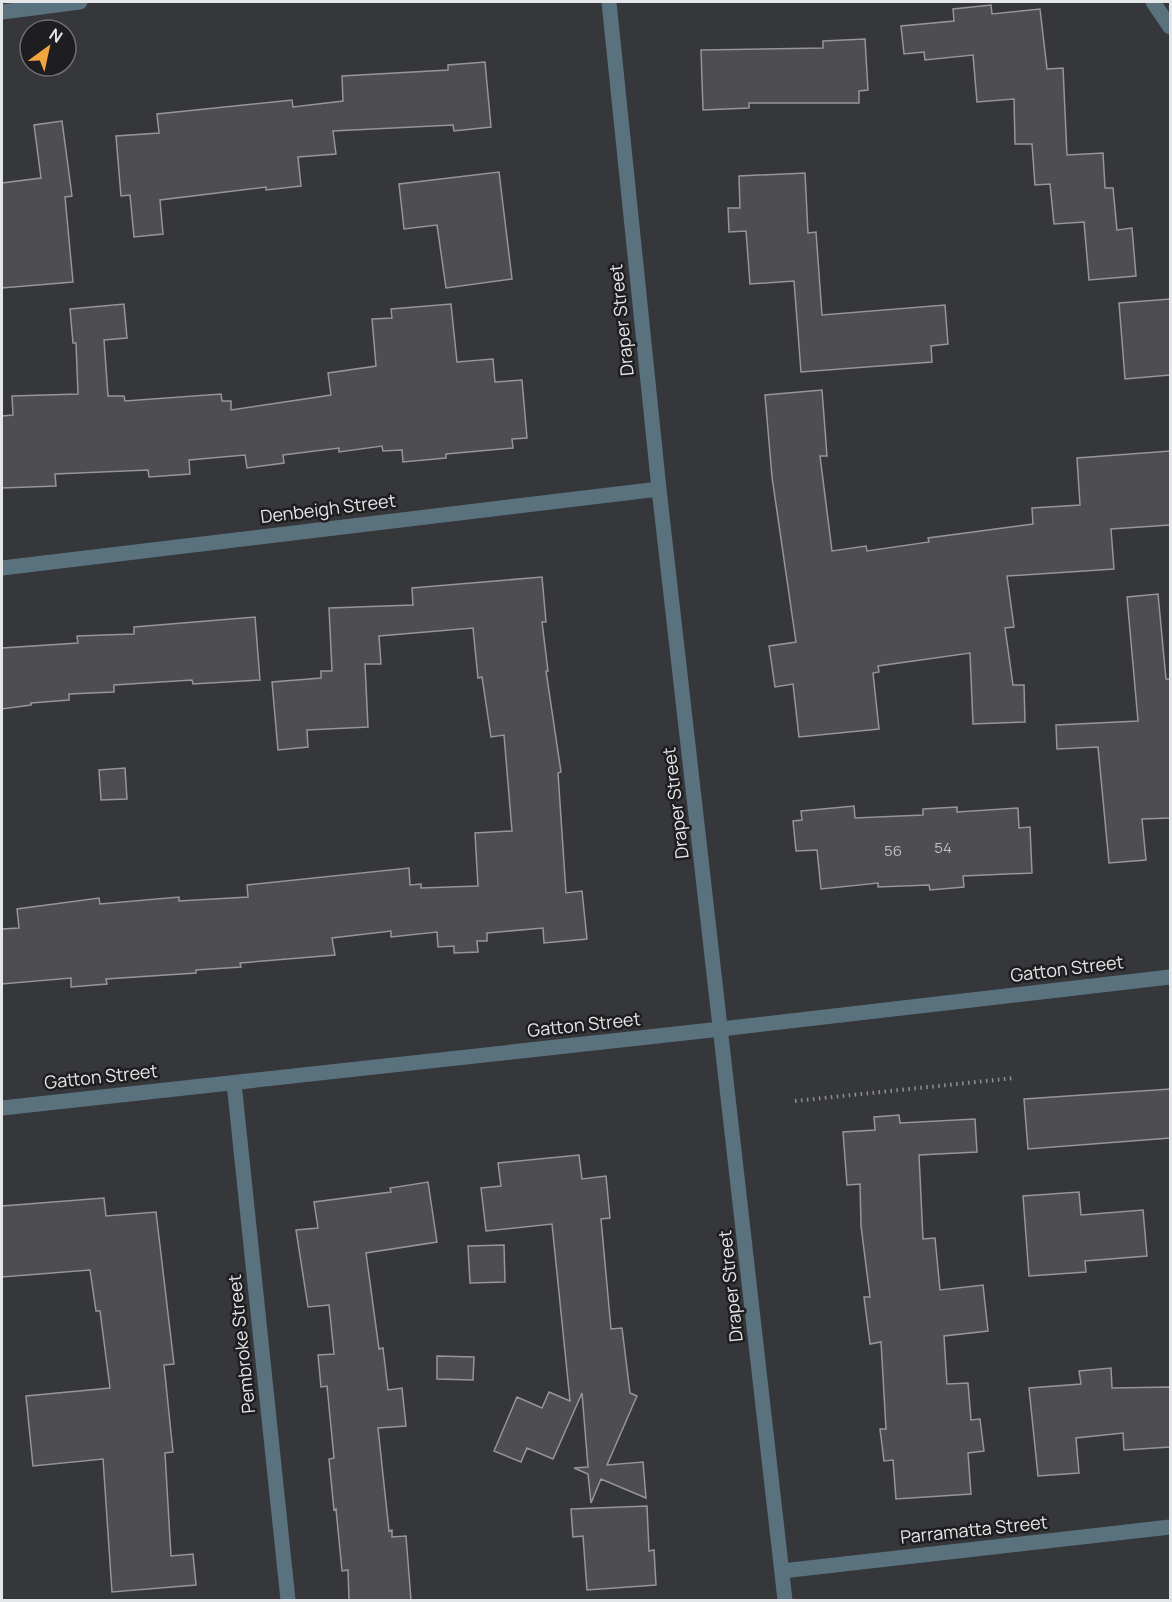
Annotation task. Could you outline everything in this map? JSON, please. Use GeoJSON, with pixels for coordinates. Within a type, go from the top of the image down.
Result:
{"type":"FeatureCollection","features":[{"type":"Feature","properties":{"kind":"street"},"geometry":{"type":"LineString","coordinates":[[2,12],[80,2]]}},
{"type":"Feature","properties":{"kind":"street","name":"Draper Street"},"geometry":{"type":"LineString","coordinates":[[609,2],[659,489],[785,1600]]}},
{"type":"Feature","properties":{"kind":"street"},"geometry":{"type":"LineString","coordinates":[[1153,2],[1170,27]]}},
{"type":"Feature","properties":{"kind":"street","name":"Denbeigh Street"},"geometry":{"type":"LineString","coordinates":[[2,568],[659,489]]}},
{"type":"Feature","properties":{"kind":"street","name":"Gatton Street"},"geometry":{"type":"LineString","coordinates":[[2,1108],[1170,977]]}},
{"type":"Feature","properties":{"kind":"street","name":"Pembroke Street"},"geometry":{"type":"LineString","coordinates":[[234,1083],[288,1600]]}},
{"type":"Feature","properties":{"kind":"street","name":"Parramatta Street"},"geometry":{"type":"LineString","coordinates":[[782,1571],[1170,1527]]}},
{"type":"Feature","properties":{"kind":"path"},"geometry":{"type":"LineString","coordinates":[[795,1101],[1014,1078]]}},
{"type":"Feature","properties":{"kind":"building"},"geometry":{"type":"Polygon","coordinates":[[[991,5],[992,14],[1040,9],[1047,69],[1063,68],[1067,155],[1103,153],[1105,188],[1113,188],[1117,230],[1132,228],[1136,276],[1089,280],[1084,222],[1054,224],[1050,184],[1035,185],[1032,144],[1015,144],[1014,99],[977,102],[973,55],[925,60],[924,52],[904,54],[901,26],[954,21],[953,9],[991,5]]]}},
{"type":"Feature","properties":{"kind":"building"},"geometry":{"type":"Polygon","coordinates":[[[865,39],[868,90],[859,91],[859,103],[749,103],[749,108],[703,110],[701,50],[823,48],[823,41],[865,39]]]}},
{"type":"Feature","properties":{"kind":"building"},"geometry":{"type":"Polygon","coordinates":[[[485,62],[491,127],[454,131],[453,125],[333,131],[336,154],[298,157],[301,186],[266,190],[266,187],[160,200],[163,234],[134,237],[130,195],[121,196],[116,136],[159,133],[157,114],[292,100],[293,107],[343,101],[342,76],[448,70],[448,65],[485,62]]]}},
{"type":"Feature","properties":{"kind":"building"},"geometry":{"type":"Polygon","coordinates":[[[62,121],[72,196],[65,197],[73,282],[2,288],[2,183],[41,178],[34,125],[62,121]]]}},
{"type":"Feature","properties":{"kind":"building"},"geometry":{"type":"Polygon","coordinates":[[[499,172],[512,279],[446,288],[437,225],[404,229],[399,184],[499,172]]]}},
{"type":"Feature","properties":{"kind":"building"},"geometry":{"type":"Polygon","coordinates":[[[805,173],[808,233],[816,232],[822,315],[945,305],[948,344],[931,346],[932,362],[801,372],[794,281],[750,284],[746,231],[729,232],[728,208],[740,208],[739,176],[805,173]]]}},
{"type":"Feature","properties":{"kind":"building"},"geometry":{"type":"Polygon","coordinates":[[[1170,299],[1170,375],[1125,379],[1119,303],[1170,299]]]}},
{"type":"Feature","properties":{"kind":"building"},"geometry":{"type":"Polygon","coordinates":[[[124,304],[127,338],[104,340],[108,396],[124,396],[125,401],[221,394],[222,401],[231,401],[231,410],[331,395],[328,373],[376,366],[372,319],[392,318],[391,309],[451,304],[457,362],[493,359],[495,382],[522,380],[527,438],[512,439],[513,448],[446,454],[446,458],[403,462],[402,450],[383,451],[382,446],[339,452],[339,448],[283,455],[284,463],[247,468],[245,455],[189,460],[190,474],[149,477],[148,470],[55,474],[56,486],[2,488],[2,416],[13,415],[12,396],[78,394],[76,343],[73,343],[70,309],[124,304]]]}},
{"type":"Feature","properties":{"kind":"building"},"geometry":{"type":"Polygon","coordinates":[[[822,390],[827,456],[820,456],[832,551],[866,546],[867,551],[929,542],[928,538],[1033,524],[1032,508],[1080,505],[1077,458],[1170,451],[1170,525],[1111,529],[1114,569],[1007,576],[1014,627],[1005,628],[1013,685],[1024,685],[1025,722],[973,724],[970,653],[878,666],[879,672],[873,673],[879,729],[799,737],[793,684],[775,687],[769,646],[796,642],[772,477],[765,395],[822,390]]]}},
{"type":"Feature","properties":{"kind":"building"},"geometry":{"type":"Polygon","coordinates":[[[542,577],[546,622],[542,622],[548,671],[546,671],[561,772],[558,773],[566,893],[582,891],[587,939],[544,943],[543,928],[487,933],[487,941],[477,941],[478,952],[454,953],[454,946],[438,947],[437,932],[391,937],[391,931],[332,938],[335,955],[240,963],[241,967],[196,970],[196,973],[106,979],[107,984],[71,987],[71,978],[2,984],[2,929],[19,928],[17,909],[99,898],[100,904],[179,897],[179,901],[248,897],[247,885],[409,868],[410,885],[421,884],[421,888],[478,886],[475,833],[512,831],[504,735],[491,737],[482,677],[478,678],[473,628],[379,636],[381,664],[365,664],[368,727],[307,730],[308,747],[278,750],[272,682],[321,678],[321,671],[332,671],[329,608],[413,605],[412,588],[542,577]]]}},
{"type":"Feature","properties":{"kind":"building"},"geometry":{"type":"Polygon","coordinates":[[[1158,594],[1166,679],[1170,679],[1170,818],[1142,819],[1146,860],[1109,863],[1098,747],[1057,749],[1056,725],[1138,721],[1127,597],[1158,594]]]}},
{"type":"Feature","properties":{"kind":"building"},"geometry":{"type":"Polygon","coordinates":[[[255,617],[260,680],[193,684],[192,680],[114,685],[114,692],[69,694],[69,700],[31,703],[31,705],[2,709],[2,648],[78,643],[77,636],[134,634],[134,627],[255,617]]]}},
{"type":"Feature","properties":{"kind":"building"},"geometry":{"type":"Polygon","coordinates":[[[125,768],[127,799],[101,800],[99,770],[125,768]]]}},
{"type":"Feature","properties":{"kind":"building"},"geometry":{"type":"Polygon","coordinates":[[[854,806],[855,818],[923,815],[923,809],[957,807],[957,812],[1018,808],[1019,828],[1030,827],[1032,873],[963,876],[964,887],[930,890],[929,885],[878,887],[878,883],[821,889],[817,850],[796,851],[793,821],[802,820],[801,811],[854,806]]]}},
{"type":"Feature","properties":{"kind":"building"},"geometry":{"type":"Polygon","coordinates":[[[1170,1089],[1170,1138],[1028,1149],[1024,1099],[1170,1089]]]}},
{"type":"Feature","properties":{"kind":"building"},"geometry":{"type":"Polygon","coordinates":[[[899,1115],[900,1123],[975,1119],[977,1152],[919,1155],[923,1239],[935,1238],[940,1290],[983,1285],[988,1331],[944,1336],[947,1384],[968,1383],[971,1420],[980,1419],[984,1451],[968,1453],[971,1494],[896,1499],[893,1460],[884,1461],[880,1429],[886,1429],[881,1342],[870,1344],[864,1297],[870,1297],[861,1226],[860,1184],[847,1185],[843,1132],[875,1130],[874,1117],[899,1115]]]}},
{"type":"Feature","properties":{"kind":"building"},"geometry":{"type":"Polygon","coordinates":[[[579,1155],[582,1179],[606,1176],[610,1218],[601,1219],[611,1329],[622,1328],[630,1393],[637,1396],[607,1465],[643,1462],[646,1498],[601,1479],[591,1503],[588,1474],[574,1468],[588,1467],[582,1393],[553,1459],[527,1448],[521,1462],[494,1451],[517,1397],[542,1408],[549,1392],[570,1401],[552,1224],[486,1231],[481,1188],[501,1186],[498,1163],[579,1155]]]}},
{"type":"Feature","properties":{"kind":"building"},"geometry":{"type":"Polygon","coordinates":[[[428,1182],[437,1242],[366,1253],[379,1349],[383,1348],[388,1390],[402,1388],[406,1426],[378,1428],[389,1531],[392,1530],[392,1537],[406,1536],[411,1600],[349,1600],[348,1570],[342,1571],[336,1509],[334,1510],[329,1459],[334,1458],[327,1386],[321,1387],[318,1355],[334,1354],[329,1305],[308,1307],[296,1230],[318,1228],[314,1202],[391,1192],[390,1188],[428,1182]]]}},
{"type":"Feature","properties":{"kind":"building"},"geometry":{"type":"Polygon","coordinates":[[[1079,1192],[1081,1215],[1143,1210],[1147,1256],[1085,1261],[1086,1272],[1029,1276],[1023,1196],[1079,1192]]]}},
{"type":"Feature","properties":{"kind":"building"},"geometry":{"type":"Polygon","coordinates":[[[104,1198],[106,1216],[156,1212],[174,1364],[164,1365],[173,1452],[165,1453],[171,1556],[193,1554],[196,1585],[112,1592],[103,1459],[33,1466],[26,1396],[110,1388],[100,1311],[96,1311],[90,1270],[2,1277],[2,1206],[104,1198]]]}},
{"type":"Feature","properties":{"kind":"building"},"geometry":{"type":"Polygon","coordinates":[[[504,1245],[505,1282],[470,1283],[468,1246],[504,1245]]]}},
{"type":"Feature","properties":{"kind":"building"},"geometry":{"type":"Polygon","coordinates":[[[437,1356],[474,1357],[473,1380],[437,1379],[437,1356]]]}},
{"type":"Feature","properties":{"kind":"building"},"geometry":{"type":"Polygon","coordinates":[[[1111,1368],[1112,1388],[1170,1387],[1170,1447],[1124,1450],[1123,1433],[1076,1438],[1079,1473],[1038,1476],[1029,1388],[1081,1384],[1079,1371],[1111,1368]]]}},
{"type":"Feature","properties":{"kind":"building"},"geometry":{"type":"Polygon","coordinates":[[[647,1506],[649,1551],[654,1550],[656,1585],[587,1590],[583,1536],[573,1537],[571,1509],[647,1506]]]}}]}
